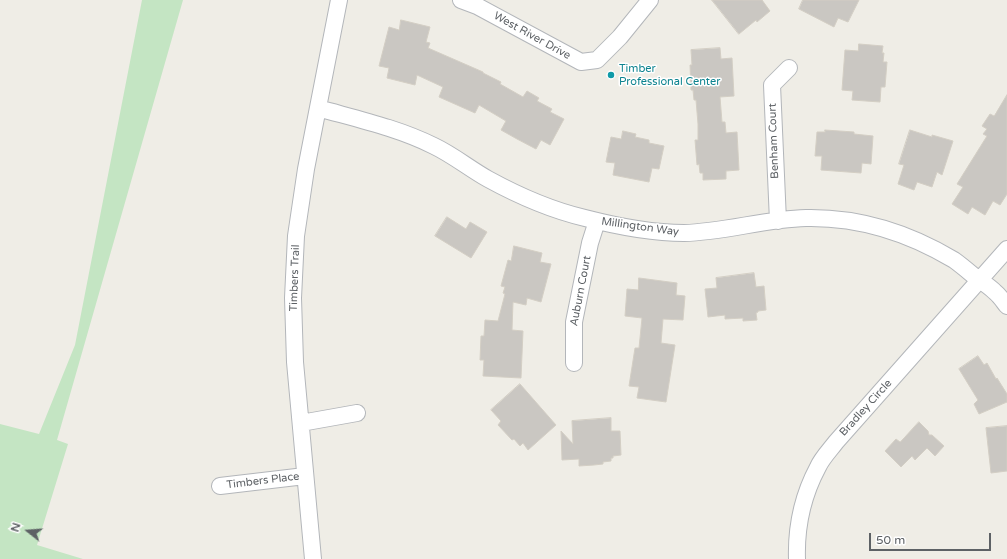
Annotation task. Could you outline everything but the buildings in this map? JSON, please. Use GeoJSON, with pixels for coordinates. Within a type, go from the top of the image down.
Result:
{"type":"FeatureCollection","features":[{"type":"Feature","properties":{"kind":"street","name":"Timbers Trail"},"geometry":{"type":"LineString","coordinates":[[312,559],[295,362],[294,305],[296,236],[306,168],[339,0]]}},
{"type":"Feature","properties":{"kind":"street","name":"West River Drive"},"geometry":{"type":"LineString","coordinates":[[461,0],[477,6],[580,62],[597,60],[620,37],[650,0]]}},
{"type":"Feature","properties":{"kind":"street","name":"Benham Court"},"geometry":{"type":"LineString","coordinates":[[778,221],[772,85],[789,68]]}},
{"type":"Feature","properties":{"kind":"street","name":"Millington Way"},"geometry":{"type":"LineString","coordinates":[[318,108],[411,136],[435,147],[516,194],[546,206],[597,221],[656,231],[684,233],[806,218],[837,219],[866,224],[897,232],[955,261],[995,292],[1007,306]]}},
{"type":"Feature","properties":{"kind":"street","name":"Auburn Court"},"geometry":{"type":"LineString","coordinates":[[574,363],[574,322],[590,243],[597,221]]}},
{"type":"Feature","properties":{"kind":"street","name":"Bradley Circle"},"geometry":{"type":"LineString","coordinates":[[797,559],[797,542],[804,500],[818,467],[836,442],[1007,249]]}},
{"type":"Feature","properties":{"kind":"street"},"geometry":{"type":"LineString","coordinates":[[301,423],[356,413]]}},
{"type":"Feature","properties":{"kind":"street","name":"Timbers Place"},"geometry":{"type":"LineString","coordinates":[[220,486],[305,476]]}},
{"type":"Feature","properties":{"kind":"green space"},"geometry":{"type":"Polygon","coordinates":[[[142,0],[183,0],[57,440],[68,444],[37,545],[83,559],[0,559],[0,424],[39,434],[75,345],[142,0]]]}},
{"type":"Feature","properties":{"kind":"place","name":"Timber Professional Center"},"geometry":{"type":"Point","coordinates":[611,75]}}]}
